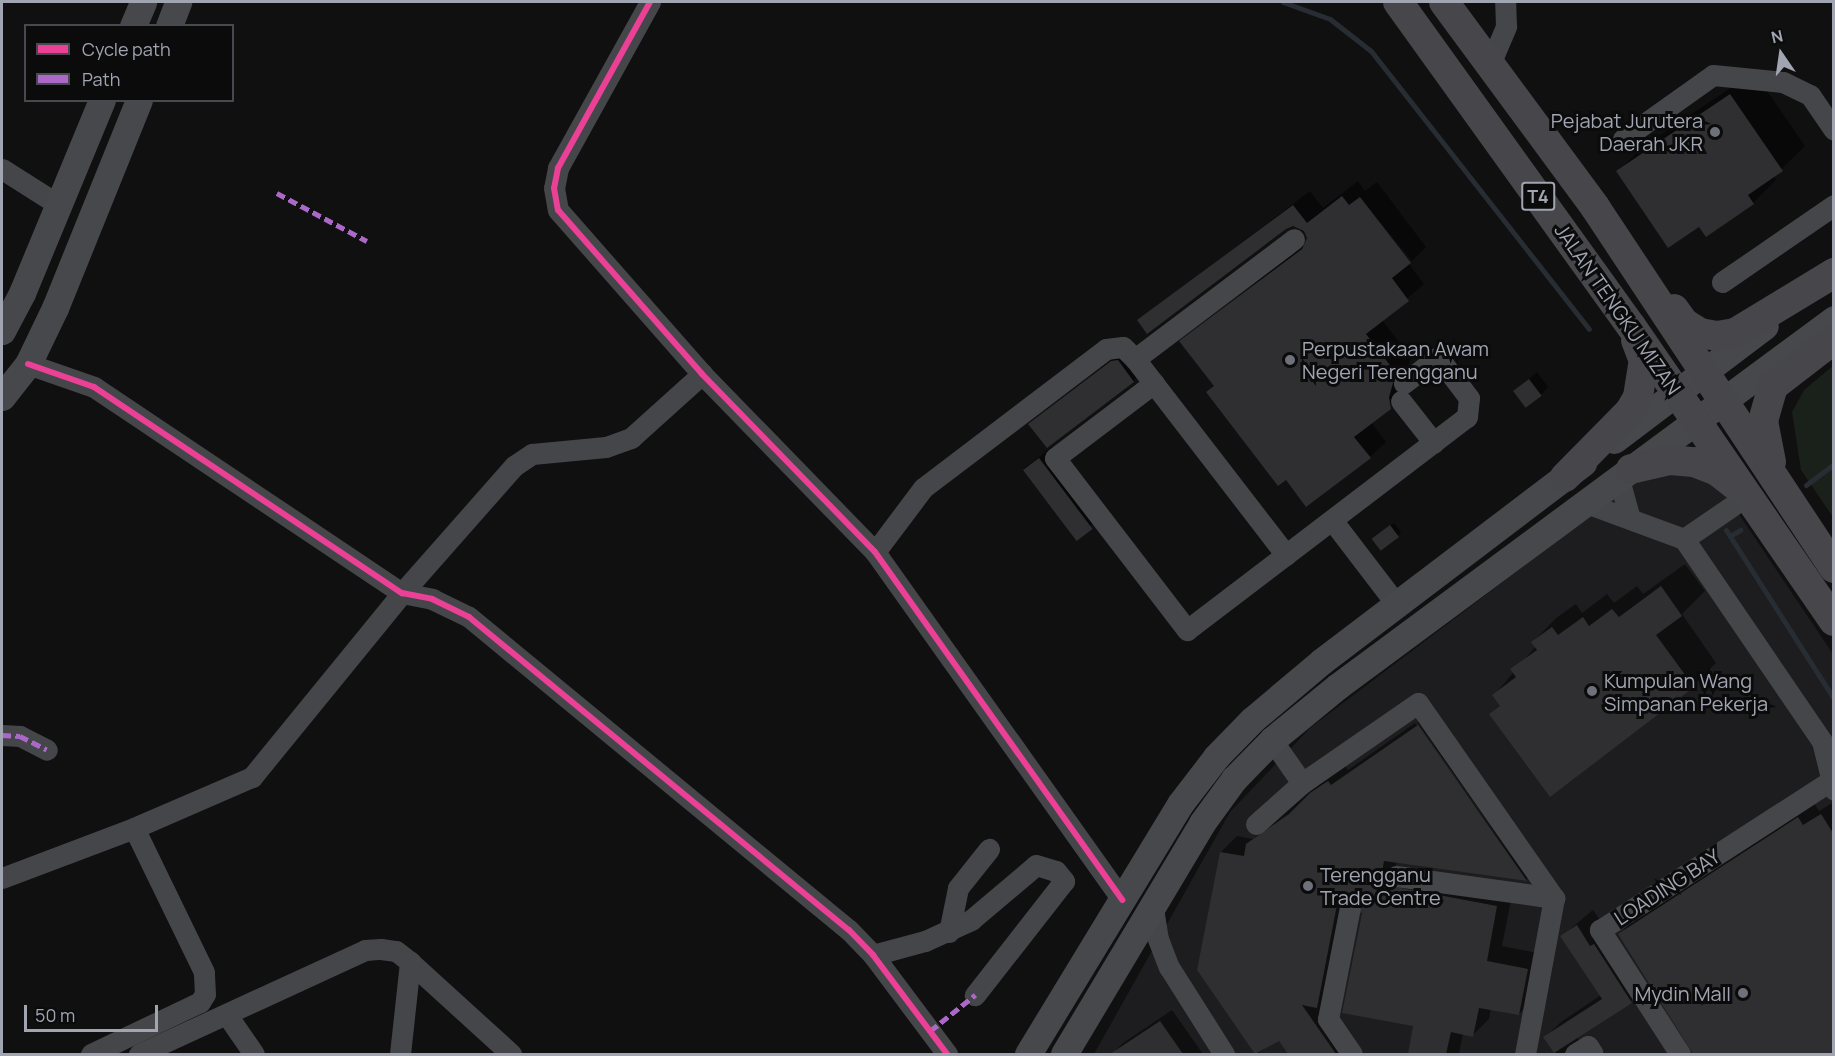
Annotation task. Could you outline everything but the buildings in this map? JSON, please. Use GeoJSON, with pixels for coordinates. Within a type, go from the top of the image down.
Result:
{"type":"FeatureCollection","features":[{"type":"Feature","properties":{"kind":"highway","name":"JALAN TENGKU MIZAN"},"geometry":{"type":"LineString","coordinates":[[1398,2],[1631,326],[1833,621]]}},
{"type":"Feature","properties":{"kind":"highway","name":"JALAN TENGKU MIZAN"},"geometry":{"type":"LineString","coordinates":[[1444,2],[1491,62],[1595,207],[1833,568]]}},
{"type":"Feature","properties":{"kind":"highway"},"geometry":{"type":"LineString","coordinates":[[1595,207],[1684,323],[1700,333],[1717,336],[1735,333],[1833,274]]}},
{"type":"Feature","properties":{"kind":"highway"},"geometry":{"type":"LineString","coordinates":[[1565,477],[1630,411],[1638,398],[1644,361],[1631,326]]}},
{"type":"Feature","properties":{"kind":"highway"},"geometry":{"type":"LineString","coordinates":[[1782,492],[1765,436],[1765,404],[1773,386],[1833,339]]}},
{"type":"Feature","properties":{"kind":"highway"},"geometry":{"type":"LineString","coordinates":[[1625,474],[1670,460],[1694,462],[1717,471],[1748,495]]}},
{"type":"Feature","properties":{"kind":"main road"},"geometry":{"type":"LineString","coordinates":[[134,24],[143,2]]}},
{"type":"Feature","properties":{"kind":"main road"},"geometry":{"type":"LineString","coordinates":[[170,24],[178,2]]}},
{"type":"Feature","properties":{"kind":"main road"},"geometry":{"type":"LineString","coordinates":[[2,331],[59,204],[101,102]]}},
{"type":"Feature","properties":{"kind":"main road"},"geometry":{"type":"LineString","coordinates":[[2,397],[28,364],[55,308],[137,102]]}},
{"type":"Feature","properties":{"kind":"main road"},"geometry":{"type":"LineString","coordinates":[[1028,1054],[1180,804],[1216,757],[1269,705],[1397,604],[1833,274]]}},
{"type":"Feature","properties":{"kind":"main road"},"geometry":{"type":"LineString","coordinates":[[1064,1054],[1202,823],[1234,779],[1272,740],[1338,686],[1833,319]]}},
{"type":"Feature","properties":{"kind":"street"},"geometry":{"type":"LineString","coordinates":[[650,2],[558,168],[554,188],[558,210],[702,374],[875,552],[1122,900]]}},
{"type":"Feature","properties":{"kind":"street"},"geometry":{"type":"LineString","coordinates":[[1491,62],[1506,26],[1505,2]]}},
{"type":"Feature","properties":{"kind":"street"},"geometry":{"type":"LineString","coordinates":[[1623,139],[1713,75],[1783,82],[1810,95],[1833,130]]}},
{"type":"Feature","properties":{"kind":"street"},"geometry":{"type":"LineString","coordinates":[[2,169],[59,204]]}},
{"type":"Feature","properties":{"kind":"street"},"geometry":{"type":"LineString","coordinates":[[1722,282],[1833,205]]}},
{"type":"Feature","properties":{"kind":"street"},"geometry":{"type":"LineString","coordinates":[[1135,359],[1294,239]]}},
{"type":"Feature","properties":{"kind":"street"},"geometry":{"type":"LineString","coordinates":[[875,552],[923,488],[1106,349],[1123,346],[1286,555]]}},
{"type":"Feature","properties":{"kind":"street"},"geometry":{"type":"LineString","coordinates":[[1154,383],[1055,458],[1187,630],[1434,443],[1467,417],[1469,398],[1437,357],[1402,392],[1434,443]]}},
{"type":"Feature","properties":{"kind":"street"},"geometry":{"type":"LineString","coordinates":[[28,364],[94,387],[402,593],[432,599],[469,617],[849,930],[873,956],[947,1054]]}},
{"type":"Feature","properties":{"kind":"street"},"geometry":{"type":"LineString","coordinates":[[2,878],[134,828],[252,777],[402,593],[514,466],[532,454],[597,448],[632,438],[702,374]]}},
{"type":"Feature","properties":{"kind":"street"},"geometry":{"type":"LineString","coordinates":[[1625,474],[1630,519]]}},
{"type":"Feature","properties":{"kind":"street"},"geometry":{"type":"LineString","coordinates":[[1684,539],[1748,495]]}},
{"type":"Feature","properties":{"kind":"street"},"geometry":{"type":"LineString","coordinates":[[1586,503],[1684,539],[1822,741],[1831,786]]}},
{"type":"Feature","properties":{"kind":"street"},"geometry":{"type":"LineString","coordinates":[[1332,520],[1397,604]]}},
{"type":"Feature","properties":{"kind":"street"},"geometry":{"type":"LineString","coordinates":[[1256,824],[1302,783],[1418,703],[1554,898],[1525,1054]]}},
{"type":"Feature","properties":{"kind":"street"},"geometry":{"type":"LineString","coordinates":[[2,735],[20,736],[47,750]]}},
{"type":"Feature","properties":{"kind":"street"},"geometry":{"type":"LineString","coordinates":[[1272,740],[1302,783]]}},
{"type":"Feature","properties":{"kind":"street","name":"LOADING BAY"},"geometry":{"type":"LineString","coordinates":[[1680,1054],[1599,930],[1831,786]]}},
{"type":"Feature","properties":{"kind":"street"},"geometry":{"type":"LineString","coordinates":[[91,1054],[200,1002],[205,994],[204,972],[134,828]]}},
{"type":"Feature","properties":{"kind":"street"},"geometry":{"type":"LineString","coordinates":[[949,932],[958,888],[989,849]]}},
{"type":"Feature","properties":{"kind":"street"},"geometry":{"type":"LineString","coordinates":[[975,995],[1088,852]]}},
{"type":"Feature","properties":{"kind":"street"},"geometry":{"type":"LineString","coordinates":[[873,956],[949,932],[972,920],[1016,878],[1036,865],[1056,871],[1064,881]]}},
{"type":"Feature","properties":{"kind":"street"},"geometry":{"type":"LineString","coordinates":[[1396,876],[1554,898]]}},
{"type":"Feature","properties":{"kind":"street"},"geometry":{"type":"LineString","coordinates":[[1350,907],[1328,1019],[1352,1054]]}},
{"type":"Feature","properties":{"kind":"street"},"geometry":{"type":"LineString","coordinates":[[1153,908],[1158,939],[1169,967],[1224,1054]]}},
{"type":"Feature","properties":{"kind":"street"},"geometry":{"type":"LineString","coordinates":[[139,1054],[364,950],[396,951],[504,1053]]}},
{"type":"Feature","properties":{"kind":"street"},"geometry":{"type":"LineString","coordinates":[[400,1054],[410,962]]}},
{"type":"Feature","properties":{"kind":"street"},"geometry":{"type":"LineString","coordinates":[[227,1015],[254,1054]]}},
{"type":"Feature","properties":{"kind":"street"},"geometry":{"type":"LineString","coordinates":[[1575,1054],[1588,1046],[1593,1054]]}},
{"type":"Feature","properties":{"kind":"shaded area"},"geometry":{"type":"Polygon","coordinates":[[[1833,366],[1833,517],[1801,470],[1792,412],[1804,390],[1833,366]]]}},
{"type":"Feature","properties":{"kind":"shaded area"},"geometry":{"type":"Polygon","coordinates":[[[1667,472],[1702,478],[1724,492],[1833,654],[1833,1054],[1094,1054],[1230,812],[1310,728],[1623,491],[1640,480],[1667,472]]]}},
{"type":"Feature","properties":{"kind":"waterway"},"geometry":{"type":"LineString","coordinates":[[1283,2],[1330,19],[1371,51],[1589,329]]}},
{"type":"Feature","properties":{"kind":"waterway"},"geometry":{"type":"LineString","coordinates":[[1806,485],[1834,464]]}},
{"type":"Feature","properties":{"kind":"waterway"},"geometry":{"type":"LineString","coordinates":[[1726,530],[1834,699]]}},
{"type":"Feature","properties":{"kind":"waterway"},"geometry":{"type":"LineString","coordinates":[[1730,536],[1740,530]]}},
{"type":"Feature","properties":{"kind":"tunnel"},"geometry":{"type":"LineString","coordinates":[[1350,907],[1396,876]]}},
{"type":"Feature","properties":{"kind":"marked path"},"geometry":{"type":"LineString","coordinates":[[277,193],[367,241]]}},
{"type":"Feature","properties":{"kind":"marked path"},"geometry":{"type":"LineString","coordinates":[[2,735],[20,736],[47,750]]}},
{"type":"Feature","properties":{"kind":"marked path"},"geometry":{"type":"LineString","coordinates":[[930,1031],[975,995]]}},
{"type":"Feature","properties":{"kind":"cycle path"},"geometry":{"type":"LineString","coordinates":[[650,2],[558,168],[554,188],[558,210],[702,374],[875,552],[1122,900]]}},
{"type":"Feature","properties":{"kind":"cycle path"},"geometry":{"type":"LineString","coordinates":[[28,364],[94,387],[402,593],[432,599],[469,617],[849,930],[873,955],[947,1054]]}},
{"type":"Feature","properties":{"kind":"place","name":"Pejabat Jurutera Daerah JKR"},"geometry":{"type":"Point","coordinates":[1715,132]}},
{"type":"Feature","properties":{"kind":"place","name":"Perpustakaan Awam Negeri Terengganu"},"geometry":{"type":"Point","coordinates":[1290,360]}},
{"type":"Feature","properties":{"kind":"place","name":"Kumpulan Wang Simpanan Pekerja"},"geometry":{"type":"Point","coordinates":[1592,691]}},
{"type":"Feature","properties":{"kind":"place","name":"Terengganu Trade Centre"},"geometry":{"type":"Point","coordinates":[1308,886]}},
{"type":"Feature","properties":{"kind":"place","name":"Mydin Mall"},"geometry":{"type":"Point","coordinates":[1743,993]}}]}
